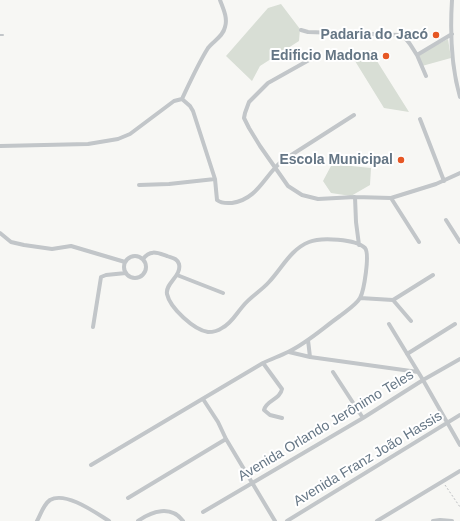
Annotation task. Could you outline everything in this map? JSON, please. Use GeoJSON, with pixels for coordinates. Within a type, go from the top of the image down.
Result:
{"type":"FeatureCollection","features":[{"type":"Feature","properties":{"kind":"street"},"geometry":{"type":"LineString","coordinates":[[0,146],[88,144],[118,139],[130,134],[174,101],[182,99],[203,56],[212,42],[221,36],[226,27],[226,18],[220,0]]}},
{"type":"Feature","properties":{"kind":"street"},"geometry":{"type":"LineString","coordinates":[[452,0],[454,61],[460,97]]}},
{"type":"Feature","properties":{"kind":"street"},"geometry":{"type":"LineString","coordinates":[[301,30],[308,32],[400,35],[405,37],[417,55],[426,76]]}},
{"type":"Feature","properties":{"kind":"street"},"geometry":{"type":"LineString","coordinates":[[417,55],[452,34]]}},
{"type":"Feature","properties":{"kind":"street"},"geometry":{"type":"LineString","coordinates":[[318,56],[268,83],[249,102],[244,118],[249,128],[288,186],[295,192],[318,200],[355,197],[391,198],[444,181],[460,173]]}},
{"type":"Feature","properties":{"kind":"street"},"geometry":{"type":"LineString","coordinates":[[182,99],[193,111],[215,179],[216,194],[219,202],[226,203],[239,202],[247,198],[257,191],[275,167],[288,157],[354,116]]}},
{"type":"Feature","properties":{"kind":"street"},"geometry":{"type":"LineString","coordinates":[[420,119],[444,181]]}},
{"type":"Feature","properties":{"kind":"street"},"geometry":{"type":"LineString","coordinates":[[139,185],[168,184],[215,179]]}},
{"type":"Feature","properties":{"kind":"street"},"geometry":{"type":"LineString","coordinates":[[355,197],[358,244]]}},
{"type":"Feature","properties":{"kind":"street"},"geometry":{"type":"LineString","coordinates":[[391,198],[419,242]]}},
{"type":"Feature","properties":{"kind":"street"},"geometry":{"type":"LineString","coordinates":[[446,220],[460,242]]}},
{"type":"Feature","properties":{"kind":"street"},"geometry":{"type":"LineString","coordinates":[[0,233],[11,242],[52,249],[71,246],[125,262]]}},
{"type":"Feature","properties":{"kind":"street"},"geometry":{"type":"LineString","coordinates":[[91,465],[263,363],[289,352],[308,340],[344,313],[360,298],[367,258],[366,250],[358,244],[328,238],[304,244],[290,256],[269,282],[244,305],[228,324],[213,332],[204,331],[192,325],[173,306],[167,290],[177,275],[179,265],[176,259],[153,252],[147,254],[143,259]]}},
{"type":"Feature","properties":{"kind":"street"},"geometry":{"type":"LineString","coordinates":[[93,326],[102,277],[106,275],[126,273],[134,278],[143,276],[147,267],[143,259],[139,256],[131,257],[125,262]]}},
{"type":"Feature","properties":{"kind":"street"},"geometry":{"type":"LineString","coordinates":[[125,262],[126,273]]}},
{"type":"Feature","properties":{"kind":"street"},"geometry":{"type":"LineString","coordinates":[[177,275],[223,293]]}},
{"type":"Feature","properties":{"kind":"street"},"geometry":{"type":"LineString","coordinates":[[360,298],[393,300],[433,275]]}},
{"type":"Feature","properties":{"kind":"street"},"geometry":{"type":"LineString","coordinates":[[393,300],[410,320]]}},
{"type":"Feature","properties":{"kind":"street"},"geometry":{"type":"LineString","coordinates":[[389,324],[460,445]]}},
{"type":"Feature","properties":{"kind":"street"},"geometry":{"type":"LineString","coordinates":[[407,354],[455,324]]}},
{"type":"Feature","properties":{"kind":"street"},"geometry":{"type":"LineString","coordinates":[[308,340],[310,356]]}},
{"type":"Feature","properties":{"kind":"street"},"geometry":{"type":"LineString","coordinates":[[289,352],[418,372]]}},
{"type":"Feature","properties":{"kind":"street","name":"Avenida Orlando Jerônimo Teles"},"geometry":{"type":"LineString","coordinates":[[203,512],[460,359]]}},
{"type":"Feature","properties":{"kind":"street"},"geometry":{"type":"LineString","coordinates":[[263,363],[282,389],[279,396],[266,405],[264,410],[270,415],[282,418]]}},
{"type":"Feature","properties":{"kind":"street"},"geometry":{"type":"LineString","coordinates":[[333,372],[363,418]]}},
{"type":"Feature","properties":{"kind":"street"},"geometry":{"type":"LineString","coordinates":[[203,399],[218,422],[226,439],[275,521]]}},
{"type":"Feature","properties":{"kind":"street","name":"Avenida Franz João Hassis"},"geometry":{"type":"LineString","coordinates":[[287,521],[460,415]]}},
{"type":"Feature","properties":{"kind":"street"},"geometry":{"type":"LineString","coordinates":[[128,498],[226,439]]}},
{"type":"Feature","properties":{"kind":"street"},"geometry":{"type":"LineString","coordinates":[[377,521],[460,471]]}},
{"type":"Feature","properties":{"kind":"street"},"geometry":{"type":"LineString","coordinates":[[37,521],[44,506],[50,501],[61,497],[74,501],[109,521]]}},
{"type":"Feature","properties":{"kind":"street"},"geometry":{"type":"LineString","coordinates":[[138,521],[154,513],[165,510],[174,513],[183,521]]}},
{"type":"Feature","properties":{"kind":"street"},"geometry":{"type":"LineString","coordinates":[[433,521],[452,521]]}},
{"type":"Feature","properties":{"kind":"path"},"geometry":{"type":"LineString","coordinates":[[443,481],[460,507]]}},
{"type":"Feature","properties":{"kind":"shaded area"},"geometry":{"type":"Polygon","coordinates":[[[281,4],[300,29],[299,41],[260,66],[252,81],[226,56],[268,8],[281,4]]]}},
{"type":"Feature","properties":{"kind":"shaded area"},"geometry":{"type":"Polygon","coordinates":[[[448,39],[451,58],[422,66],[417,55],[448,39]]]}},
{"type":"Feature","properties":{"kind":"shaded area"},"geometry":{"type":"Polygon","coordinates":[[[370,50],[409,112],[384,108],[355,61],[370,50]]]}},
{"type":"Feature","properties":{"kind":"shaded area"},"geometry":{"type":"Polygon","coordinates":[[[332,164],[371,168],[370,185],[351,196],[331,193],[323,181],[332,164]]]}},
{"type":"Feature","properties":{"kind":"place","name":"Padaria do Jacó"},"geometry":{"type":"Point","coordinates":[436,35]}},
{"type":"Feature","properties":{"kind":"place","name":"Edificio Madona"},"geometry":{"type":"Point","coordinates":[386,56]}},
{"type":"Feature","properties":{"kind":"place","name":"Escola Municipal"},"geometry":{"type":"Point","coordinates":[401,160]}}]}
